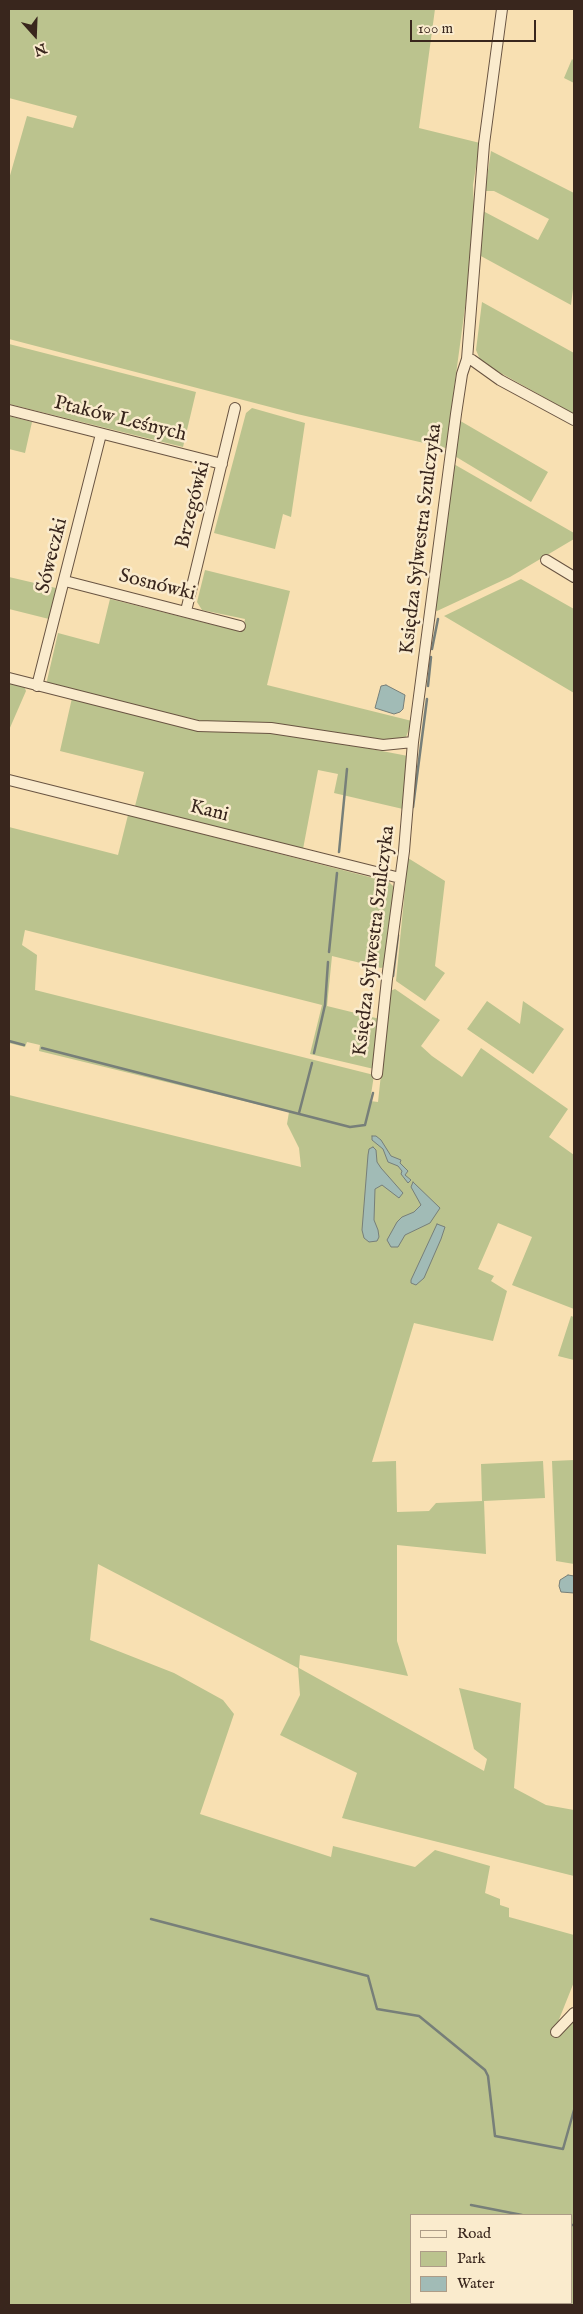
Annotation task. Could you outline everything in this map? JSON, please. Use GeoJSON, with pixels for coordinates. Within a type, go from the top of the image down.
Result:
{"type":"FeatureCollection","features":[{"type":"Feature","properties":{"kind":"street","name":"Księdza Sylwestra Szulczyka"},"geometry":{"type":"LineString","coordinates":[[377,1074],[400,878],[413,742],[457,406],[462,374],[467,359],[484,144],[502,9]]}},
{"type":"Feature","properties":{"kind":"street"},"geometry":{"type":"LineString","coordinates":[[467,359],[472,360],[500,380],[574,420]]}},
{"type":"Feature","properties":{"kind":"street","name":"Brzegówki"},"geometry":{"type":"LineString","coordinates":[[186,611],[236,408]]}},
{"type":"Feature","properties":{"kind":"street","name":"Ptaków Leśnych"},"geometry":{"type":"LineString","coordinates":[[9,410],[222,464]]}},
{"type":"Feature","properties":{"kind":"street","name":"Sóweczki"},"geometry":{"type":"LineString","coordinates":[[37,686],[101,434]]}},
{"type":"Feature","properties":{"kind":"street"},"geometry":{"type":"LineString","coordinates":[[546,560],[574,577]]}},
{"type":"Feature","properties":{"kind":"street","name":"Sosnówki"},"geometry":{"type":"LineString","coordinates":[[65,581],[240,626]]}},
{"type":"Feature","properties":{"kind":"street"},"geometry":{"type":"LineString","coordinates":[[9,678],[198,726],[270,728],[382,746],[413,742]]}},
{"type":"Feature","properties":{"kind":"street","name":"Kani"},"geometry":{"type":"LineString","coordinates":[[9,780],[400,878]]}},
{"type":"Feature","properties":{"kind":"street"},"geometry":{"type":"LineString","coordinates":[[556,2032],[574,2013]]}},
{"type":"Feature","properties":{"kind":"green space"},"geometry":{"type":"Polygon","coordinates":[[[9,9],[435,9],[419,128],[480,143],[473,185],[474,212],[467,293],[446,448],[297,414],[9,339],[9,179],[27,116],[73,128],[77,116],[9,98],[9,9]]]}},
{"type":"Feature","properties":{"kind":"green space"},"geometry":{"type":"Polygon","coordinates":[[[572,59],[574,61],[574,83],[564,78],[572,59]]]}},
{"type":"Feature","properties":{"kind":"green space"},"geometry":{"type":"Polygon","coordinates":[[[491,151],[574,193],[574,281],[571,305],[479,255],[483,211],[538,240],[549,219],[494,191],[485,191],[491,151]]]}},
{"type":"Feature","properties":{"kind":"green space"},"geometry":{"type":"Polygon","coordinates":[[[482,302],[574,353],[574,414],[481,362],[476,350],[482,302]]]}},
{"type":"Feature","properties":{"kind":"green space"},"geometry":{"type":"Polygon","coordinates":[[[9,344],[196,392],[183,447],[9,404],[9,344]]]}},
{"type":"Feature","properties":{"kind":"green space"},"geometry":{"type":"Polygon","coordinates":[[[252,408],[305,423],[291,517],[283,514],[275,549],[214,533],[246,413],[252,408]]]}},
{"type":"Feature","properties":{"kind":"green space"},"geometry":{"type":"Polygon","coordinates":[[[9,416],[32,422],[25,453],[9,449],[9,416]]]}},
{"type":"Feature","properties":{"kind":"green space"},"geometry":{"type":"Polygon","coordinates":[[[457,419],[548,472],[531,502],[453,455],[457,419]]]}},
{"type":"Feature","properties":{"kind":"green space"},"geometry":{"type":"Polygon","coordinates":[[[452,463],[574,533],[574,539],[510,577],[437,611],[433,609],[452,463]]]}},
{"type":"Feature","properties":{"kind":"green space"},"geometry":{"type":"Polygon","coordinates":[[[205,570],[290,591],[267,685],[412,721],[406,737],[395,741],[219,725],[46,685],[58,633],[99,644],[110,599],[242,632],[245,619],[202,610],[197,602],[205,570]]]}},
{"type":"Feature","properties":{"kind":"green space"},"geometry":{"type":"Polygon","coordinates":[[[9,577],[56,588],[49,619],[9,609],[9,577]]]}},
{"type":"Feature","properties":{"kind":"green space"},"geometry":{"type":"Polygon","coordinates":[[[521,579],[574,609],[574,693],[444,616],[521,579]]]}},
{"type":"Feature","properties":{"kind":"green space"},"geometry":{"type":"Polygon","coordinates":[[[9,682],[24,686],[26,691],[9,730],[9,682]]]}},
{"type":"Feature","properties":{"kind":"green space"},"geometry":{"type":"Polygon","coordinates":[[[72,698],[254,731],[298,735],[408,756],[403,809],[334,793],[338,774],[318,770],[303,849],[135,806],[144,772],[60,751],[72,698]]]}},
{"type":"Feature","properties":{"kind":"green space"},"geometry":{"type":"Polygon","coordinates":[[[128,815],[389,882],[395,888],[386,966],[381,968],[332,956],[327,1006],[380,1019],[374,1069],[310,1054],[322,1005],[25,930],[22,945],[37,955],[35,990],[374,1075],[370,1101],[378,1102],[390,991],[395,989],[440,1020],[421,1046],[462,1077],[481,1048],[568,1109],[549,1137],[574,1155],[574,1309],[512,1285],[532,1237],[498,1223],[478,1269],[494,1276],[491,1281],[507,1291],[493,1341],[414,1323],[372,1462],[396,1461],[397,1512],[429,1511],[436,1503],[482,1501],[481,1464],[543,1461],[545,1498],[484,1501],[486,1554],[397,1545],[397,1641],[408,1676],[300,1655],[299,1668],[484,1771],[487,1759],[474,1749],[459,1688],[521,1703],[514,1788],[546,1805],[574,1810],[574,1876],[342,1818],[357,1773],[280,1735],[300,1695],[298,1668],[98,1564],[90,1640],[174,1673],[223,1700],[234,1714],[200,1814],[331,1857],[333,1846],[415,1867],[435,1850],[490,1866],[485,1893],[500,1899],[500,1905],[509,1908],[509,1917],[574,1935],[574,1982],[558,2022],[572,2023],[574,2018],[574,2305],[9,2305],[9,1095],[301,1167],[299,1148],[287,1124],[289,1112],[39,1051],[40,1045],[27,1042],[25,1047],[9,1043],[9,827],[118,855],[128,815]]]}},
{"type":"Feature","properties":{"kind":"green space"},"geometry":{"type":"Polygon","coordinates":[[[408,858],[445,881],[435,966],[445,973],[425,1001],[396,981],[408,858]]]}},
{"type":"Feature","properties":{"kind":"green space"},"geometry":{"type":"Polygon","coordinates":[[[487,1001],[520,1024],[523,1001],[564,1029],[533,1074],[467,1029],[487,1001]]]}},
{"type":"Feature","properties":{"kind":"green space"},"geometry":{"type":"Polygon","coordinates":[[[571,1316],[574,1317],[574,1360],[558,1356],[571,1316]]]}},
{"type":"Feature","properties":{"kind":"green space"},"geometry":{"type":"Polygon","coordinates":[[[574,1460],[574,1564],[556,1561],[552,1461],[574,1460]]]}},
{"type":"Feature","properties":{"kind":"water"},"geometry":{"type":"Polygon","coordinates":[[[386,685],[405,695],[403,709],[400,712],[394,714],[375,708],[381,686],[386,685]]]}},
{"type":"Feature","properties":{"kind":"water"},"geometry":{"type":"Polygon","coordinates":[[[372,1136],[376,1136],[381,1140],[391,1156],[401,1160],[400,1163],[408,1171],[405,1175],[411,1180],[408,1183],[398,1166],[388,1162],[383,1149],[372,1140],[372,1136]]]}},
{"type":"Feature","properties":{"kind":"water"},"geometry":{"type":"Polygon","coordinates":[[[373,1147],[376,1150],[377,1162],[403,1193],[399,1198],[382,1185],[375,1189],[374,1220],[379,1237],[377,1241],[369,1242],[364,1238],[362,1230],[368,1155],[369,1149],[373,1147]]]}},
{"type":"Feature","properties":{"kind":"water"},"geometry":{"type":"Polygon","coordinates":[[[413,1182],[440,1208],[430,1223],[405,1235],[398,1247],[391,1247],[387,1240],[397,1222],[402,1217],[414,1212],[421,1205],[411,1187],[413,1182]]]}},
{"type":"Feature","properties":{"kind":"water"},"geometry":{"type":"Polygon","coordinates":[[[437,1224],[445,1227],[441,1239],[424,1278],[416,1285],[411,1283],[411,1280],[437,1224]]]}},
{"type":"Feature","properties":{"kind":"water"},"geometry":{"type":"Polygon","coordinates":[[[568,1575],[574,1576],[574,1593],[561,1592],[559,1586],[560,1580],[568,1575]]]}},
{"type":"Feature","properties":{"kind":"waterway"},"geometry":{"type":"LineString","coordinates":[[432,649],[438,619]]}},
{"type":"Feature","properties":{"kind":"waterway"},"geometry":{"type":"LineString","coordinates":[[428,686],[431,657]]}},
{"type":"Feature","properties":{"kind":"waterway"},"geometry":{"type":"LineString","coordinates":[[413,807],[427,699]]}},
{"type":"Feature","properties":{"kind":"waterway"},"geometry":{"type":"LineString","coordinates":[[339,852],[347,769]]}},
{"type":"Feature","properties":{"kind":"waterway"},"geometry":{"type":"LineString","coordinates":[[329,952],[337,873]]}},
{"type":"Feature","properties":{"kind":"waterway"},"geometry":{"type":"LineString","coordinates":[[393,976],[398,935]]}},
{"type":"Feature","properties":{"kind":"waterway"},"geometry":{"type":"LineString","coordinates":[[314,1053],[325,1005],[328,962]]}},
{"type":"Feature","properties":{"kind":"waterway"},"geometry":{"type":"LineString","coordinates":[[9,1041],[24,1045]]}},
{"type":"Feature","properties":{"kind":"waterway"},"geometry":{"type":"LineString","coordinates":[[42,1048],[350,1127],[365,1125],[373,1093]]}},
{"type":"Feature","properties":{"kind":"waterway"},"geometry":{"type":"LineString","coordinates":[[299,1113],[312,1063]]}},
{"type":"Feature","properties":{"kind":"waterway"},"geometry":{"type":"LineString","coordinates":[[151,1919],[368,1976],[377,2009],[419,2016],[485,2070],[488,2076],[495,2136],[563,2149],[574,2110]]}},
{"type":"Feature","properties":{"kind":"waterway"},"geometry":{"type":"LineString","coordinates":[[471,2205],[517,2214]]}}]}
